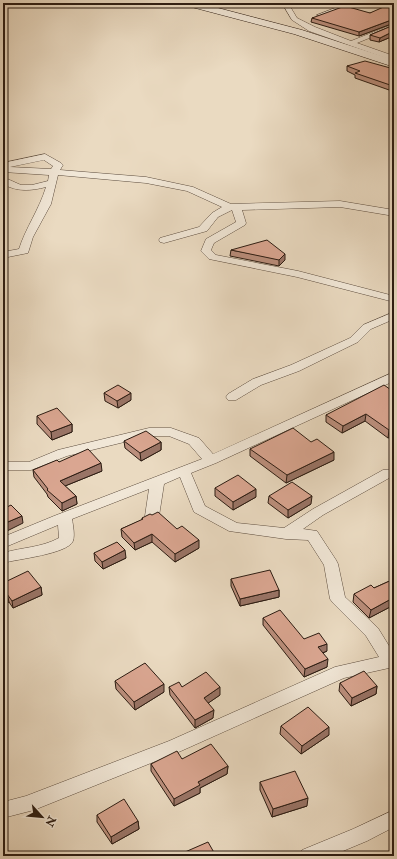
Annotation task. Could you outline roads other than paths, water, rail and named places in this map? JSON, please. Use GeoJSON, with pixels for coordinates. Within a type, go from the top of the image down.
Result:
{"type":"FeatureCollection","features":[{"type":"Feature","properties":{"kind":"street"},"geometry":{"type":"LineString","coordinates":[[3,4],[7,3]]}},
{"type":"Feature","properties":{"kind":"street"},"geometry":{"type":"LineString","coordinates":[[187,3],[298,32],[394,64]]}},
{"type":"Feature","properties":{"kind":"street"},"geometry":{"type":"LineString","coordinates":[[285,3],[294,19],[307,20],[354,3]]}},
{"type":"Feature","properties":{"kind":"street"},"geometry":{"type":"LineString","coordinates":[[307,20],[312,29],[394,59]]}},
{"type":"Feature","properties":{"kind":"street"},"geometry":{"type":"LineString","coordinates":[[351,43],[394,26]]}},
{"type":"Feature","properties":{"kind":"street"},"geometry":{"type":"LineString","coordinates":[[376,52],[388,49]]}},
{"type":"Feature","properties":{"kind":"street"},"geometry":{"type":"LineString","coordinates":[[3,166],[45,157],[58,165],[54,172],[46,204],[28,237],[24,251],[3,255]]}},
{"type":"Feature","properties":{"kind":"street"},"geometry":{"type":"LineString","coordinates":[[3,169],[146,180],[190,188],[233,206],[340,204],[394,213]]}},
{"type":"Feature","properties":{"kind":"street"},"geometry":{"type":"LineString","coordinates":[[3,180],[10,185],[28,189],[52,183]]}},
{"type":"Feature","properties":{"kind":"street"},"geometry":{"type":"LineString","coordinates":[[164,240],[203,229],[215,216],[233,206]]}},
{"type":"Feature","properties":{"kind":"street"},"geometry":{"type":"LineString","coordinates":[[233,206],[241,223],[210,241],[206,251],[213,257],[298,274],[394,299]]}},
{"type":"Feature","properties":{"kind":"street"},"geometry":{"type":"LineString","coordinates":[[232,397],[257,382],[295,368],[354,340],[367,327],[394,315]]}},
{"type":"Feature","properties":{"kind":"street"},"geometry":{"type":"LineString","coordinates":[[3,543],[211,460],[394,376]]}},
{"type":"Feature","properties":{"kind":"street"},"geometry":{"type":"LineString","coordinates":[[3,466],[31,466],[70,451],[149,432],[171,432],[194,441],[211,460]]}},
{"type":"Feature","properties":{"kind":"street"},"geometry":{"type":"LineString","coordinates":[[3,810],[27,804],[176,746],[341,672],[392,662],[372,632],[338,599],[331,564],[312,535],[286,534],[234,528],[198,509],[184,471]]}},
{"type":"Feature","properties":{"kind":"street"},"geometry":{"type":"LineString","coordinates":[[286,534],[325,508],[388,473],[394,473]]}},
{"type":"Feature","properties":{"kind":"street"},"geometry":{"type":"LineString","coordinates":[[152,516],[157,481]]}},
{"type":"Feature","properties":{"kind":"street"},"geometry":{"type":"LineString","coordinates":[[3,558],[16,554],[50,549],[66,540],[65,517]]}},
{"type":"Feature","properties":{"kind":"street"},"geometry":{"type":"LineString","coordinates":[[309,856],[360,835],[394,818]]}}]}
